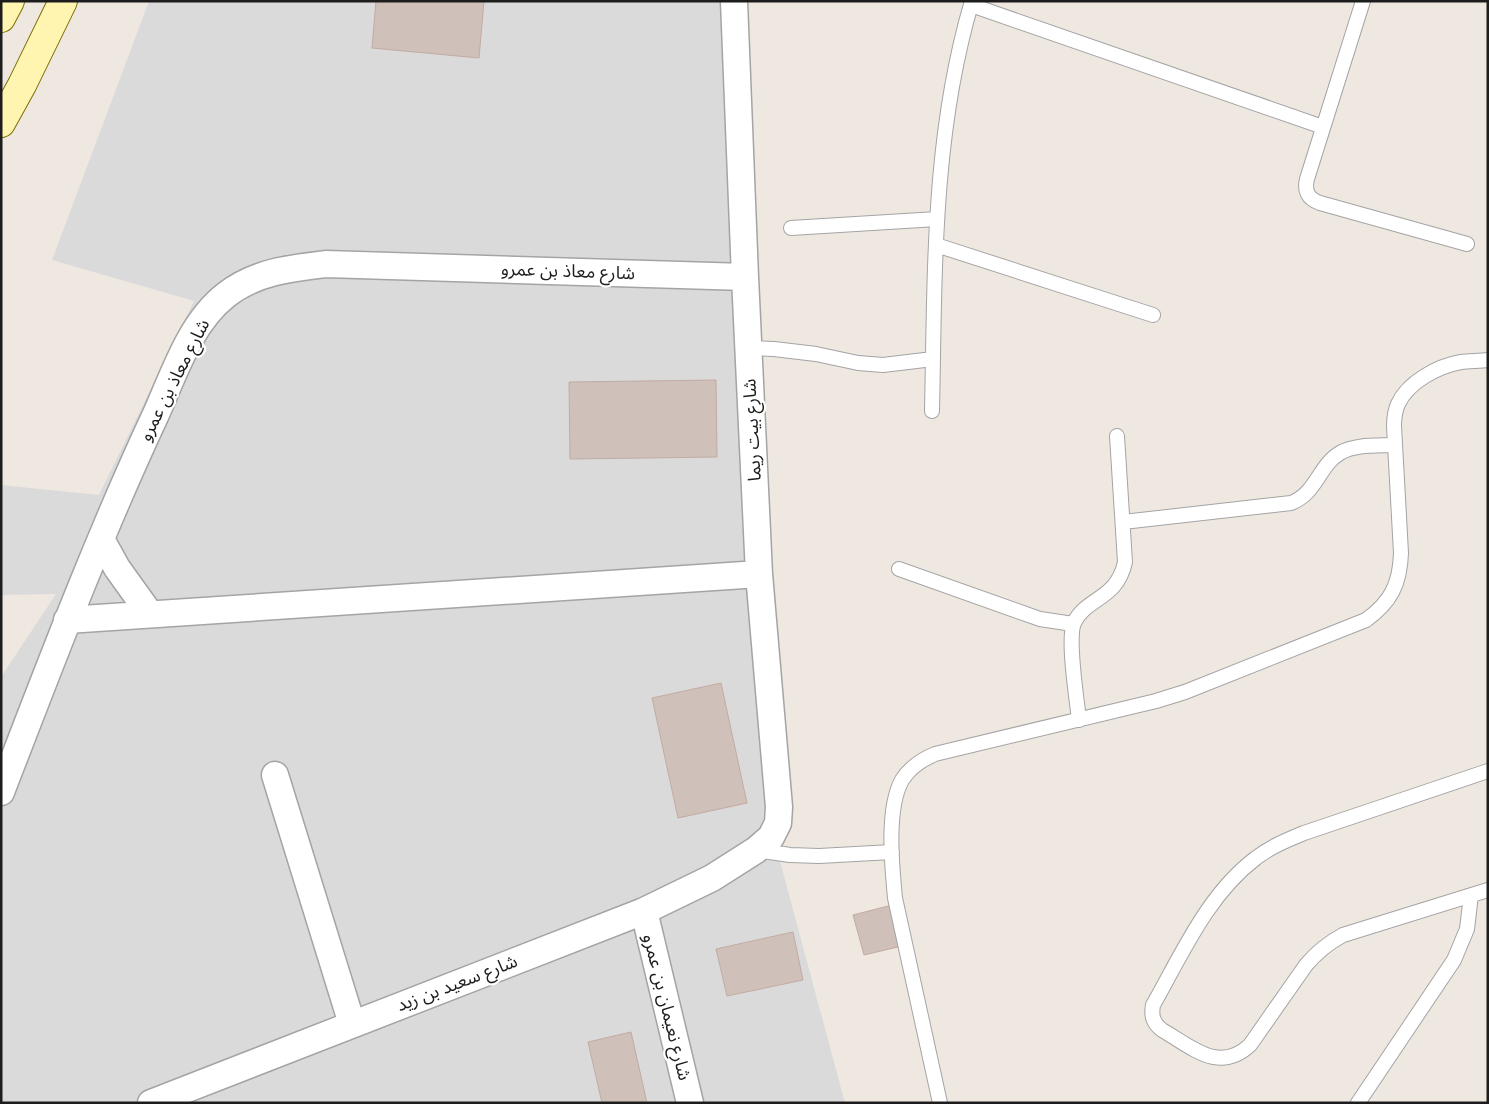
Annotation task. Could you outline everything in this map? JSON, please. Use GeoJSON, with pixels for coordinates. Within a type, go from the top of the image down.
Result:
{"type":"FeatureCollection","features":[{"type":"Feature","properties":{"kind":"main road"},"geometry":{"type":"LineString","coordinates":[[1,18],[10,1]]}},
{"type":"Feature","properties":{"kind":"main road"},"geometry":{"type":"LineString","coordinates":[[1,123],[22,85],[63,1]]}},
{"type":"Feature","properties":{"kind":"street","name":"شارع بيت ريما"},"geometry":{"type":"LineString","coordinates":[[734,1],[759,574],[779,807],[778,823],[771,837],[756,850]]}},
{"type":"Feature","properties":{"kind":"street","name":"شارع معاذ بن عمرو"},"geometry":{"type":"LineString","coordinates":[[1,792],[67,620],[132,465],[189,341],[208,312],[226,295],[244,284],[271,272],[326,264],[745,277]]}},
{"type":"Feature","properties":{"kind":"street"},"geometry":{"type":"LineString","coordinates":[[101,538],[117,568],[150,614]]}},
{"type":"Feature","properties":{"kind":"street"},"geometry":{"type":"LineString","coordinates":[[67,620],[759,574]]}},
{"type":"Feature","properties":{"kind":"street"},"geometry":{"type":"LineString","coordinates":[[275,775],[352,1024]]}},
{"type":"Feature","properties":{"kind":"street","name":"شارع سعيد بن زيد"},"geometry":{"type":"LineString","coordinates":[[151,1103],[644,911],[712,878],[756,850]]}},
{"type":"Feature","properties":{"kind":"street","name":"شارع نعيمان بن عمرو"},"geometry":{"type":"LineString","coordinates":[[644,911],[690,1103]]}},
{"type":"Feature","properties":{"kind":"lane"},"geometry":{"type":"LineString","coordinates":[[1363,1],[1306,185],[1309,197],[1314,201],[1467,244]]}},
{"type":"Feature","properties":{"kind":"lane"},"geometry":{"type":"LineString","coordinates":[[932,411],[936,245],[940,172],[945,127],[958,54],[971,3],[1323,127]]}},
{"type":"Feature","properties":{"kind":"lane"},"geometry":{"type":"LineString","coordinates":[[791,228],[937,219]]}},
{"type":"Feature","properties":{"kind":"lane"},"geometry":{"type":"LineString","coordinates":[[936,245],[1153,315]]}},
{"type":"Feature","properties":{"kind":"lane"},"geometry":{"type":"LineString","coordinates":[[748,348],[816,354],[858,363],[883,365],[933,359]]}},
{"type":"Feature","properties":{"kind":"lane"},"geometry":{"type":"LineString","coordinates":[[940,1103],[895,898],[892,830],[897,793],[902,780],[922,760],[935,754],[1156,701],[1185,692],[1366,620],[1379,611],[1397,584],[1401,569],[1394,414],[1398,403],[1405,393],[1428,375],[1444,367],[1460,362],[1488,360]]}},
{"type":"Feature","properties":{"kind":"lane"},"geometry":{"type":"LineString","coordinates":[[1079,720],[1071,640],[1073,624],[1083,612],[1113,588],[1123,572],[1126,552],[1117,436]]}},
{"type":"Feature","properties":{"kind":"lane"},"geometry":{"type":"LineString","coordinates":[[1123,522],[1291,503],[1310,491],[1328,464],[1340,453],[1357,448],[1395,445]]}},
{"type":"Feature","properties":{"kind":"lane"},"geometry":{"type":"LineString","coordinates":[[900,569],[1040,618],[1073,624]]}},
{"type":"Feature","properties":{"kind":"lane"},"geometry":{"type":"LineString","coordinates":[[1488,771],[1304,833],[1279,844],[1257,857],[1236,874],[1204,916],[1153,1005],[1151,1012],[1153,1019],[1162,1030],[1204,1054],[1216,1058],[1228,1058],[1240,1053],[1250,1045],[1306,965],[1316,953],[1329,943],[1343,935],[1488,890]]}},
{"type":"Feature","properties":{"kind":"lane"},"geometry":{"type":"LineString","coordinates":[[756,850],[790,855],[819,856],[892,852]]}},
{"type":"Feature","properties":{"kind":"lane"},"geometry":{"type":"LineString","coordinates":[[1358,1103],[1454,960],[1467,929],[1471,896]]}},
{"type":"Feature","properties":{"kind":"shaded area"},"geometry":{"type":"Polygon","coordinates":[[[149,1],[721,1],[741,407],[780,861],[845,1103],[1,1103],[1,677],[56,594],[1,595],[1,485],[99,495],[194,301],[52,260],[149,1]]]}},
{"type":"Feature","properties":{"kind":"building"},"geometry":{"type":"Polygon","coordinates":[[[376,1],[484,1],[479,58],[372,48],[376,1]]]}},
{"type":"Feature","properties":{"kind":"building"},"geometry":{"type":"Polygon","coordinates":[[[716,380],[717,457],[570,459],[569,382],[716,380]]]}},
{"type":"Feature","properties":{"kind":"building"},"geometry":{"type":"Polygon","coordinates":[[[721,683],[747,803],[678,818],[652,698],[721,683]]]}},
{"type":"Feature","properties":{"kind":"building"},"geometry":{"type":"Polygon","coordinates":[[[892,905],[902,946],[864,955],[853,915],[892,905]]]}},
{"type":"Feature","properties":{"kind":"building"},"geometry":{"type":"Polygon","coordinates":[[[793,932],[803,980],[727,996],[716,949],[793,932]]]}},
{"type":"Feature","properties":{"kind":"building"},"geometry":{"type":"Polygon","coordinates":[[[631,1032],[647,1103],[602,1103],[588,1042],[631,1032]]]}}]}
